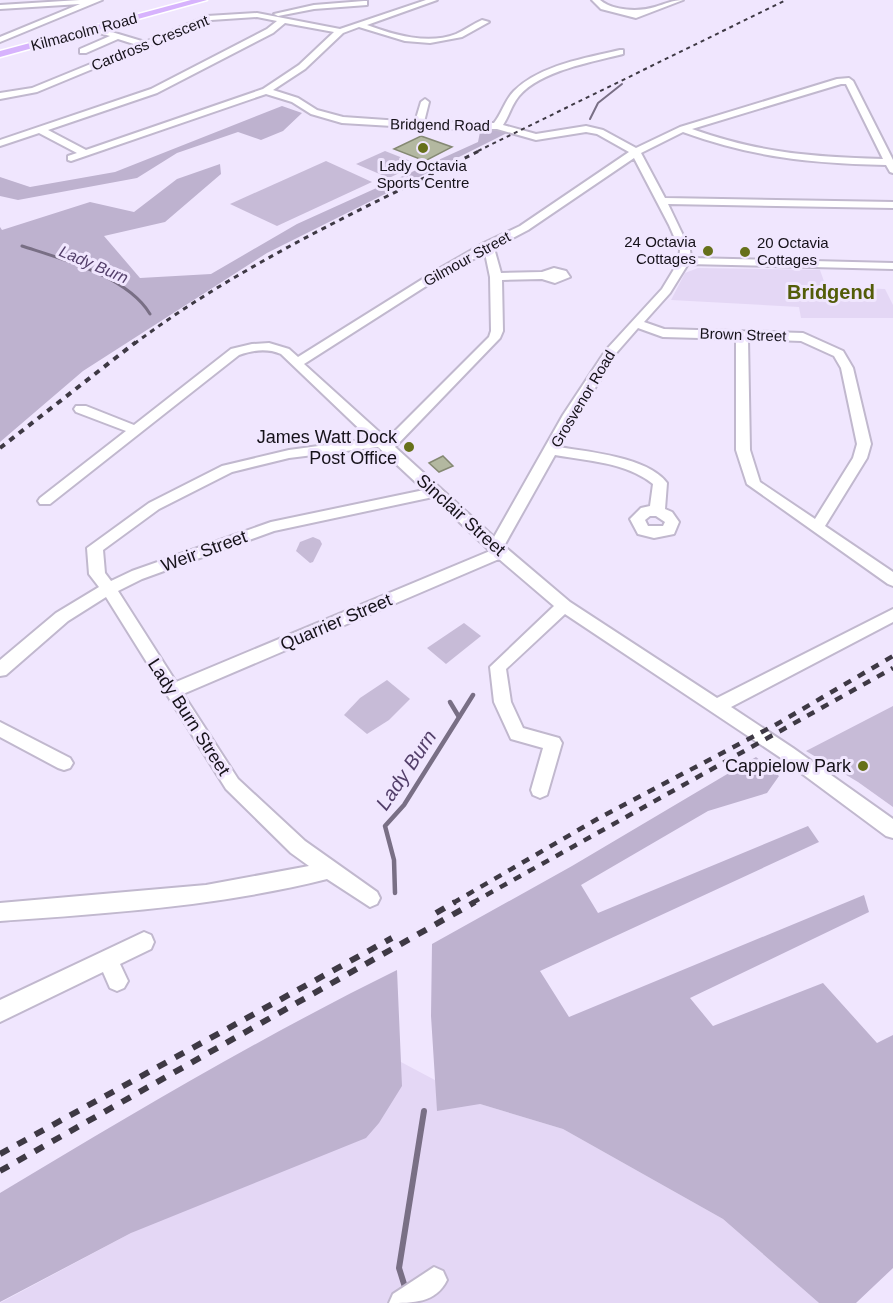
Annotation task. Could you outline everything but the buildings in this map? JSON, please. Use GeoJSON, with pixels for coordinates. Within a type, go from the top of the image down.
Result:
{"type":"FeatureCollection","features":[{"type":"Feature","properties":{"kind":"main road","name":"Kilmacolm Road"},"geometry":{"type":"LineString","coordinates":[[0,54],[202,0]]}},
{"type":"Feature","properties":{"kind":"street"},"geometry":{"type":"LineString","coordinates":[[0,142],[154,91],[270,31],[281,17],[314,7],[373,7],[433,0]]}},
{"type":"Feature","properties":{"kind":"street"},"geometry":{"type":"LineString","coordinates":[[596,0],[604,7],[625,12],[632,10],[642,12],[657,9],[678,0]]}},
{"type":"Feature","properties":{"kind":"street"},"geometry":{"type":"LineString","coordinates":[[0,7],[96,1]]}},
{"type":"Feature","properties":{"kind":"street"},"geometry":{"type":"LineString","coordinates":[[0,40],[96,1]]}},
{"type":"Feature","properties":{"kind":"street"},"geometry":{"type":"LineString","coordinates":[[5,17],[15,9],[16,5]]}},
{"type":"Feature","properties":{"kind":"street"},"geometry":{"type":"LineString","coordinates":[[71,158],[266,91],[302,67],[340,31],[357,24],[373,7]]}},
{"type":"Feature","properties":{"kind":"street","name":"Cardross Crescent"},"geometry":{"type":"LineString","coordinates":[[0,96],[34,90],[210,18],[257,15],[281,17],[340,31]]}},
{"type":"Feature","properties":{"kind":"street"},"geometry":{"type":"LineString","coordinates":[[357,24],[390,36],[418,40],[455,37],[485,22]]}},
{"type":"Feature","properties":{"kind":"street"},"geometry":{"type":"LineString","coordinates":[[95,29],[143,44]]}},
{"type":"Feature","properties":{"kind":"street"},"geometry":{"type":"LineString","coordinates":[[82,51],[117,36]]}},
{"type":"Feature","properties":{"kind":"street"},"geometry":{"type":"LineString","coordinates":[[496,126],[503,120],[519,91],[535,81],[620,52]]}},
{"type":"Feature","properties":{"kind":"street","name":"Gilmour Street"},"geometry":{"type":"LineString","coordinates":[[296,364],[441,272],[488,245],[524,228],[636,152],[682,129],[844,80],[851,82],[878,143]]}},
{"type":"Feature","properties":{"kind":"street","name":"Bridgend Road"},"geometry":{"type":"LineString","coordinates":[[266,91],[295,100],[314,112],[342,120],[419,125],[496,126],[536,137],[586,129],[600,132],[636,152]]}},
{"type":"Feature","properties":{"kind":"street"},"geometry":{"type":"LineString","coordinates":[[419,125],[424,102]]}},
{"type":"Feature","properties":{"kind":"street"},"geometry":{"type":"LineString","coordinates":[[682,129],[722,143],[774,155],[891,166]]}},
{"type":"Feature","properties":{"kind":"street"},"geometry":{"type":"LineString","coordinates":[[40,130],[85,153]]}},
{"type":"Feature","properties":{"kind":"street"},"geometry":{"type":"LineString","coordinates":[[891,166],[878,143],[893,143]]}},
{"type":"Feature","properties":{"kind":"street"},"geometry":{"type":"LineString","coordinates":[[636,152],[685,250],[685,261],[892,268]]}},
{"type":"Feature","properties":{"kind":"street"},"geometry":{"type":"LineString","coordinates":[[661,201],[893,205]]}},
{"type":"Feature","properties":{"kind":"street"},"geometry":{"type":"LineString","coordinates":[[384,445],[494,338],[497,332],[496,277],[488,245]]}},
{"type":"Feature","properties":{"kind":"street","name":"Grosvenor Road"},"geometry":{"type":"LineString","coordinates":[[498,550],[570,415],[612,350],[666,291],[685,261]]}},
{"type":"Feature","properties":{"kind":"street"},"geometry":{"type":"LineString","coordinates":[[496,277],[546,275]]}},
{"type":"Feature","properties":{"kind":"street","name":"Brown Street"},"geometry":{"type":"LineString","coordinates":[[635,323],[663,333],[803,337],[839,354],[848,368],[864,444],[860,458],[818,527]]}},
{"type":"Feature","properties":{"kind":"street"},"geometry":{"type":"LineString","coordinates":[[742,334],[743,450],[754,484],[893,580]]}},
{"type":"Feature","properties":{"kind":"street","name":"Sinclair Street"},"geometry":{"type":"LineString","coordinates":[[45,501],[228,358],[244,348],[277,348],[292,354],[296,364],[498,550],[564,606],[787,753],[893,830]]}},
{"type":"Feature","properties":{"kind":"street"},"geometry":{"type":"LineString","coordinates":[[81,409],[136,430]]}},
{"type":"Feature","properties":{"kind":"street","name":"Lady Burn Street"},"geometry":{"type":"LineString","coordinates":[[370,898],[328,870],[284,834],[232,784],[109,589],[97,574],[95,548],[153,506],[227,470],[289,454],[384,445]]}},
{"type":"Feature","properties":{"kind":"street"},"geometry":{"type":"LineString","coordinates":[[552,450],[626,466],[654,476],[660,483],[657,511]]}},
{"type":"Feature","properties":{"kind":"street","name":"Weir Street"},"geometry":{"type":"LineString","coordinates":[[0,670],[62,617],[92,597],[137,575],[272,527],[435,492]]}},
{"type":"Feature","properties":{"kind":"street","name":"Quarrier Street"},"geometry":{"type":"LineString","coordinates":[[172,691],[498,550]]}},
{"type":"Feature","properties":{"kind":"street"},"geometry":{"type":"LineString","coordinates":[[540,790],[553,743],[517,734],[509,722],[501,695],[498,667],[564,606]]}},
{"type":"Feature","properties":{"kind":"street"},"geometry":{"type":"LineString","coordinates":[[717,706],[893,615]]}},
{"type":"Feature","properties":{"kind":"street"},"geometry":{"type":"LineString","coordinates":[[0,729],[64,763]]}},
{"type":"Feature","properties":{"kind":"street"},"geometry":{"type":"LineString","coordinates":[[0,912],[208,896],[286,881],[328,870]]}},
{"type":"Feature","properties":{"kind":"street"},"geometry":{"type":"LineString","coordinates":[[0,1011],[144,942]]}},
{"type":"Feature","properties":{"kind":"street"},"geometry":{"type":"LineString","coordinates":[[108,961],[117,981]]}},
{"type":"Feature","properties":{"kind":"street"},"geometry":{"type":"LineString","coordinates":[[402,1303],[434,1280]]}},
{"type":"Feature","properties":{"kind":"shaded area"},"geometry":{"type":"Polygon","coordinates":[[[282,106],[302,113],[283,131],[261,140],[238,132],[177,153],[137,178],[18,200],[0,196],[0,177],[30,187],[115,172],[282,106]]]}},
{"type":"Feature","properties":{"kind":"shaded area"},"geometry":{"type":"Polygon","coordinates":[[[481,127],[509,132],[267,253],[83,371],[0,442],[0,227],[2,230],[90,202],[134,212],[177,179],[220,164],[221,174],[165,222],[104,236],[140,278],[211,274],[297,224],[478,142],[481,127]]]}},
{"type":"Feature","properties":{"kind":"shaded area"},"geometry":{"type":"Polygon","coordinates":[[[385,151],[418,164],[389,178],[356,164],[385,151]]]}},
{"type":"Feature","properties":{"kind":"shaded area"},"geometry":{"type":"Polygon","coordinates":[[[326,161],[372,182],[277,226],[230,204],[326,161]]]}},
{"type":"Feature","properties":{"kind":"shaded area"},"geometry":{"type":"Polygon","coordinates":[[[698,268],[820,270],[826,287],[885,289],[893,305],[893,318],[801,318],[799,307],[671,300],[685,273],[698,268]]]}},
{"type":"Feature","properties":{"kind":"shaded area"},"geometry":{"type":"Polygon","coordinates":[[[313,537],[320,540],[322,544],[313,562],[310,563],[296,551],[300,542],[313,537]]]}},
{"type":"Feature","properties":{"kind":"shaded area"},"geometry":{"type":"Polygon","coordinates":[[[464,623],[481,636],[446,664],[427,648],[464,623]]]}},
{"type":"Feature","properties":{"kind":"shaded area"},"geometry":{"type":"Polygon","coordinates":[[[387,680],[410,699],[389,720],[367,734],[344,715],[360,698],[387,680]]]}},
{"type":"Feature","properties":{"kind":"shaded area","name":"Cappielow Park"},"geometry":{"type":"Polygon","coordinates":[[[893,706],[893,807],[858,782],[806,751],[893,706]]]}},
{"type":"Feature","properties":{"kind":"shaded area"},"geometry":{"type":"Polygon","coordinates":[[[756,757],[779,776],[767,793],[708,811],[581,885],[598,913],[808,826],[819,842],[540,971],[569,1017],[864,895],[869,912],[690,998],[713,1026],[823,983],[877,1043],[893,1035],[893,1268],[856,1303],[819,1303],[723,1219],[563,1129],[480,1104],[437,1111],[431,1016],[432,944],[572,866],[756,757]]]}},
{"type":"Feature","properties":{"kind":"shaded area"},"geometry":{"type":"Polygon","coordinates":[[[397,970],[402,1086],[379,1123],[366,1138],[131,1233],[0,1302],[0,1193],[246,1049],[397,970]]]}},
{"type":"Feature","properties":{"kind":"shaded area"},"geometry":{"type":"Polygon","coordinates":[[[401,1062],[480,1104],[563,1129],[723,1219],[819,1303],[0,1303],[131,1233],[401,1062]]]}},
{"type":"Feature","properties":{"kind":"waterway"},"geometry":{"type":"LineString","coordinates":[[590,119],[598,103],[622,84]]}},
{"type":"Feature","properties":{"kind":"waterway","name":"Lady Burn"},"geometry":{"type":"LineString","coordinates":[[22,246],[74,263],[110,279],[140,301],[150,314]]}},
{"type":"Feature","properties":{"kind":"waterway","name":"Lady Burn"},"geometry":{"type":"LineString","coordinates":[[395,893],[394,860],[385,826],[404,805],[473,695]]}},
{"type":"Feature","properties":{"kind":"waterway","name":"Lady Burn"},"geometry":{"type":"LineString","coordinates":[[450,702],[459,717]]}},
{"type":"Feature","properties":{"kind":"waterway","name":"Lady Burn"},"geometry":{"type":"LineString","coordinates":[[410,1303],[399,1268],[424,1111]]}},
{"type":"Feature","properties":{"kind":"railway"},"geometry":{"type":"LineString","coordinates":[[478,151],[786,0]]}},
{"type":"Feature","properties":{"kind":"railway"},"geometry":{"type":"LineString","coordinates":[[134,344],[175,315],[259,263],[347,216],[481,150]]}},
{"type":"Feature","properties":{"kind":"railway"},"geometry":{"type":"LineString","coordinates":[[0,448],[136,342]]}},
{"type":"Feature","properties":{"kind":"railway"},"geometry":{"type":"LineString","coordinates":[[453,903],[599,818],[777,724],[893,656]]}},
{"type":"Feature","properties":{"kind":"railway"},"geometry":{"type":"LineString","coordinates":[[472,903],[893,668]]}},
{"type":"Feature","properties":{"kind":"railway"},"geometry":{"type":"LineString","coordinates":[[436,913],[455,902]]}},
{"type":"Feature","properties":{"kind":"railway"},"geometry":{"type":"LineString","coordinates":[[0,1171],[475,902]]}},
{"type":"Feature","properties":{"kind":"railway"},"geometry":{"type":"LineString","coordinates":[[0,1154],[392,938]]}},
{"type":"Feature","properties":{"kind":"place","name":"Lady Octavia Sports Centre"},"geometry":{"type":"Point","coordinates":[423,148]}},
{"type":"Feature","properties":{"kind":"place","name":"24 Octavia Cottages"},"geometry":{"type":"Point","coordinates":[708,251]}},
{"type":"Feature","properties":{"kind":"place","name":"20 Octavia Cottages"},"geometry":{"type":"Point","coordinates":[745,252]}},
{"type":"Feature","properties":{"kind":"place","name":"James Watt Dock Post Office"},"geometry":{"type":"Point","coordinates":[409,447]}},
{"type":"Feature","properties":{"kind":"place","name":"Cappielow Park"},"geometry":{"type":"Point","coordinates":[863,766]}},
{"type":"Feature","properties":{"kind":"district","name":"Bridgend"},"geometry":{"type":"Point","coordinates":[831,292]}}]}
